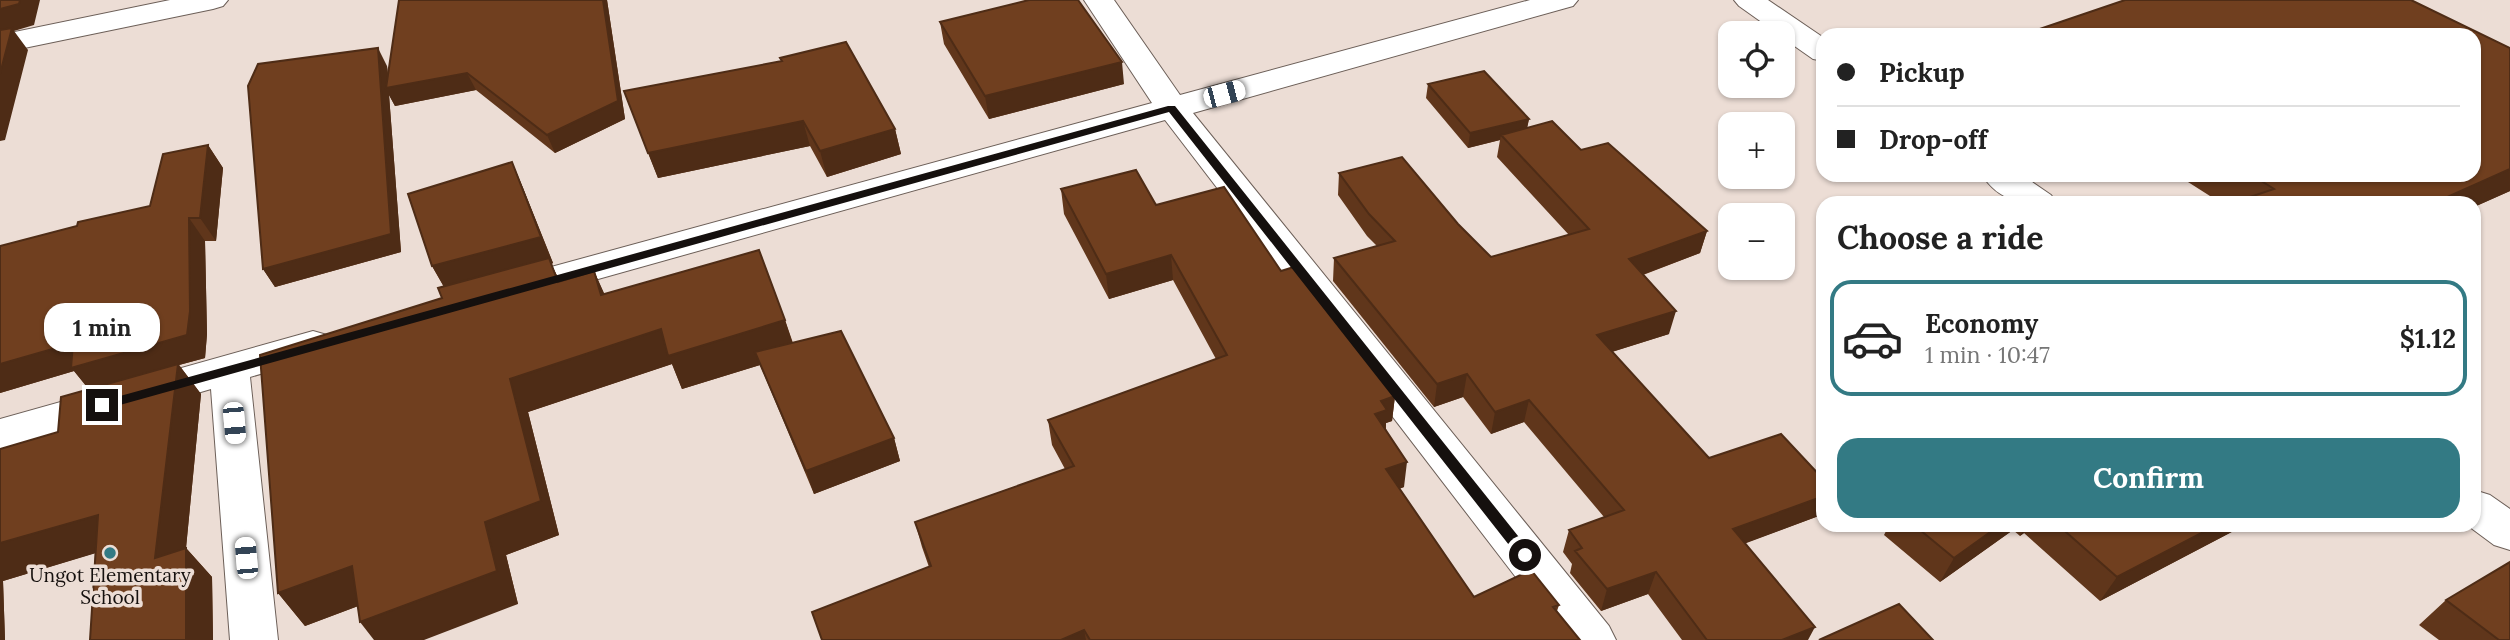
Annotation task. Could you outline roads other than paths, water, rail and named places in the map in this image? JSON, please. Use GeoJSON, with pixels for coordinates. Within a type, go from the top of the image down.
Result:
{"type":"FeatureCollection","features":[{"type":"Feature","properties":{"kind":"street"},"geometry":{"type":"LineString","coordinates":[[0,44],[213,0]]}},
{"type":"Feature","properties":{"kind":"street"},"geometry":{"type":"LineString","coordinates":[[1099,0],[1172,108],[1592,640]]}},
{"type":"Feature","properties":{"kind":"street"},"geometry":{"type":"LineString","coordinates":[[483,298],[1563,0]]}},
{"type":"Feature","properties":{"kind":"street"},"geometry":{"type":"LineString","coordinates":[[1749,0],[1816,46]]}},
{"type":"Feature","properties":{"kind":"street"},"geometry":{"type":"LineString","coordinates":[[2009,182],[2029,196]]}},
{"type":"Feature","properties":{"kind":"street"},"geometry":{"type":"LineString","coordinates":[[0,435],[349,335]]}},
{"type":"Feature","properties":{"kind":"street"},"geometry":{"type":"LineString","coordinates":[[229,368],[254,640]]}},
{"type":"Feature","properties":{"kind":"street"},"geometry":{"type":"LineString","coordinates":[[2481,512],[2510,532]]}},
{"type":"Feature","properties":{"kind":"place","name":"Ungot Elementary School"},"geometry":{"type":"Point","coordinates":[110,553]}}]}
